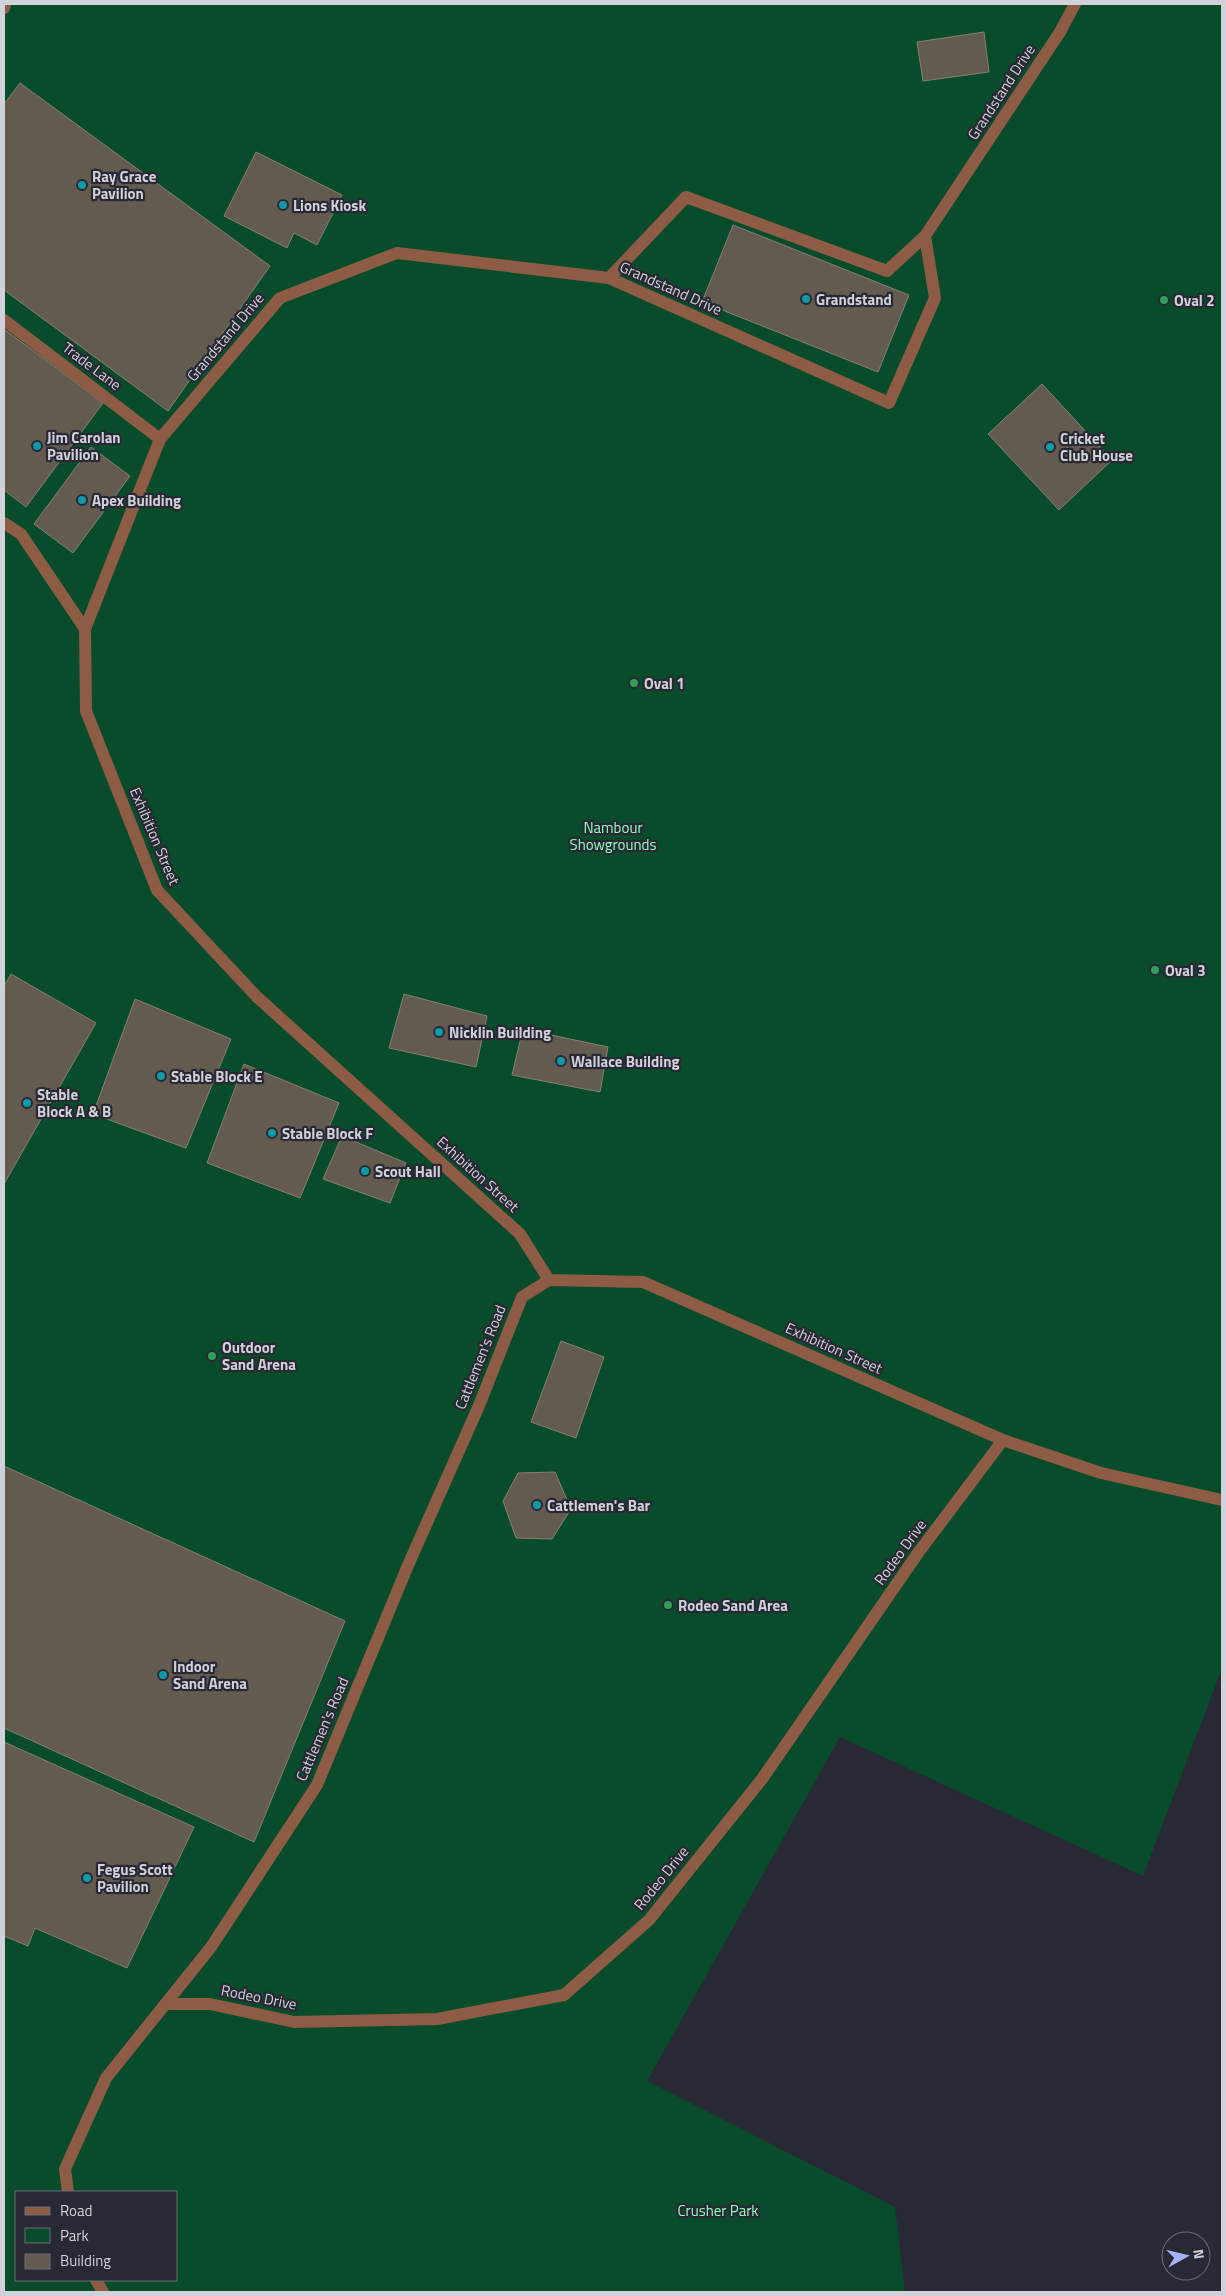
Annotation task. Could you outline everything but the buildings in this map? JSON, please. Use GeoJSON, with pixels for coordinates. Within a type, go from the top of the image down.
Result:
{"type":"FeatureCollection","features":[{"type":"Feature","properties":{"kind":"street"},"geometry":{"type":"LineString","coordinates":[[4,8],[5,4]]}},
{"type":"Feature","properties":{"kind":"street","name":"Grandstand Drive"},"geometry":{"type":"LineString","coordinates":[[85,629],[160,439],[280,298],[397,253],[610,278],[889,403],[935,298],[925,236],[1060,32],[1075,4]]}},
{"type":"Feature","properties":{"kind":"street"},"geometry":{"type":"LineString","coordinates":[[610,278],[686,197],[887,271],[925,236]]}},
{"type":"Feature","properties":{"kind":"street","name":"Trade Lane"},"geometry":{"type":"LineString","coordinates":[[4,320],[160,439]]}},
{"type":"Feature","properties":{"kind":"street"},"geometry":{"type":"LineString","coordinates":[[4,523],[21,534],[85,629]]}},
{"type":"Feature","properties":{"kind":"street","name":"Exhibition Street"},"geometry":{"type":"LineString","coordinates":[[85,629],[86,710],[157,890],[257,997],[520,1234],[550,1280],[642,1282],[1003,1440],[1101,1473],[1222,1500]]}},
{"type":"Feature","properties":{"kind":"street","name":"Cattlemen's Road"},"geometry":{"type":"LineString","coordinates":[[68,2191],[65,2169],[106,2078],[211,1947],[317,1785],[409,1563],[478,1408],[522,1297],[550,1280]]}},
{"type":"Feature","properties":{"kind":"street","name":"Rodeo Drive"},"geometry":{"type":"LineString","coordinates":[[165,2004],[210,2004],[294,2022],[428,2020],[564,1995],[649,1920],[762,1779],[918,1553],[1003,1440]]}},
{"type":"Feature","properties":{"kind":"street"},"geometry":{"type":"LineString","coordinates":[[97,2281],[103,2292]]}},
{"type":"Feature","properties":{"kind":"green space","name":"Nambour Showgrounds"},"geometry":{"type":"Polygon","coordinates":[[[4,4],[1222,4],[1222,1668],[1143,1876],[840,1737],[647,2081],[895,2207],[905,2292],[4,2292],[4,4]]]}},
{"type":"Feature","properties":{"kind":"place","name":"Ray Grace Pavilion"},"geometry":{"type":"Point","coordinates":[82,185]}},
{"type":"Feature","properties":{"kind":"place","name":"Lions Kiosk"},"geometry":{"type":"Point","coordinates":[283,205]}},
{"type":"Feature","properties":{"kind":"place","name":"Grandstand"},"geometry":{"type":"Point","coordinates":[806,299]}},
{"type":"Feature","properties":{"kind":"place","name":"Oval 2"},"geometry":{"type":"Point","coordinates":[1164,300]}},
{"type":"Feature","properties":{"kind":"place","name":"Jim Carolan Pavilion"},"geometry":{"type":"Point","coordinates":[37,446]}},
{"type":"Feature","properties":{"kind":"place","name":"Cricket Club House"},"geometry":{"type":"Point","coordinates":[1050,447]}},
{"type":"Feature","properties":{"kind":"place","name":"Apex Building"},"geometry":{"type":"Point","coordinates":[82,500]}},
{"type":"Feature","properties":{"kind":"place","name":"Oval 1"},"geometry":{"type":"Point","coordinates":[634,683]}},
{"type":"Feature","properties":{"kind":"place","name":"Oval 3"},"geometry":{"type":"Point","coordinates":[1155,970]}},
{"type":"Feature","properties":{"kind":"place","name":"Nicklin Building"},"geometry":{"type":"Point","coordinates":[439,1032]}},
{"type":"Feature","properties":{"kind":"place","name":"Wallace Building"},"geometry":{"type":"Point","coordinates":[561,1061]}},
{"type":"Feature","properties":{"kind":"place","name":"Stable Block E"},"geometry":{"type":"Point","coordinates":[161,1076]}},
{"type":"Feature","properties":{"kind":"place","name":"Stable Block A & B"},"geometry":{"type":"Point","coordinates":[27,1103]}},
{"type":"Feature","properties":{"kind":"place","name":"Stable Block F"},"geometry":{"type":"Point","coordinates":[272,1133]}},
{"type":"Feature","properties":{"kind":"place","name":"Scout Hall"},"geometry":{"type":"Point","coordinates":[365,1171]}},
{"type":"Feature","properties":{"kind":"place","name":"Outdoor Sand Arena"},"geometry":{"type":"Point","coordinates":[212,1356]}},
{"type":"Feature","properties":{"kind":"place","name":"Cattlemen's Bar"},"geometry":{"type":"Point","coordinates":[537,1505]}},
{"type":"Feature","properties":{"kind":"place","name":"Rodeo Sand Area"},"geometry":{"type":"Point","coordinates":[668,1605]}},
{"type":"Feature","properties":{"kind":"place","name":"Indoor Sand Arena"},"geometry":{"type":"Point","coordinates":[163,1675]}},
{"type":"Feature","properties":{"kind":"place","name":"Fegus Scott Pavilion"},"geometry":{"type":"Point","coordinates":[87,1878]}},
{"type":"Feature","properties":{"kind":"park label","name":"Crusher Park"},"geometry":{"type":"Point","coordinates":[718,2210]}}]}
